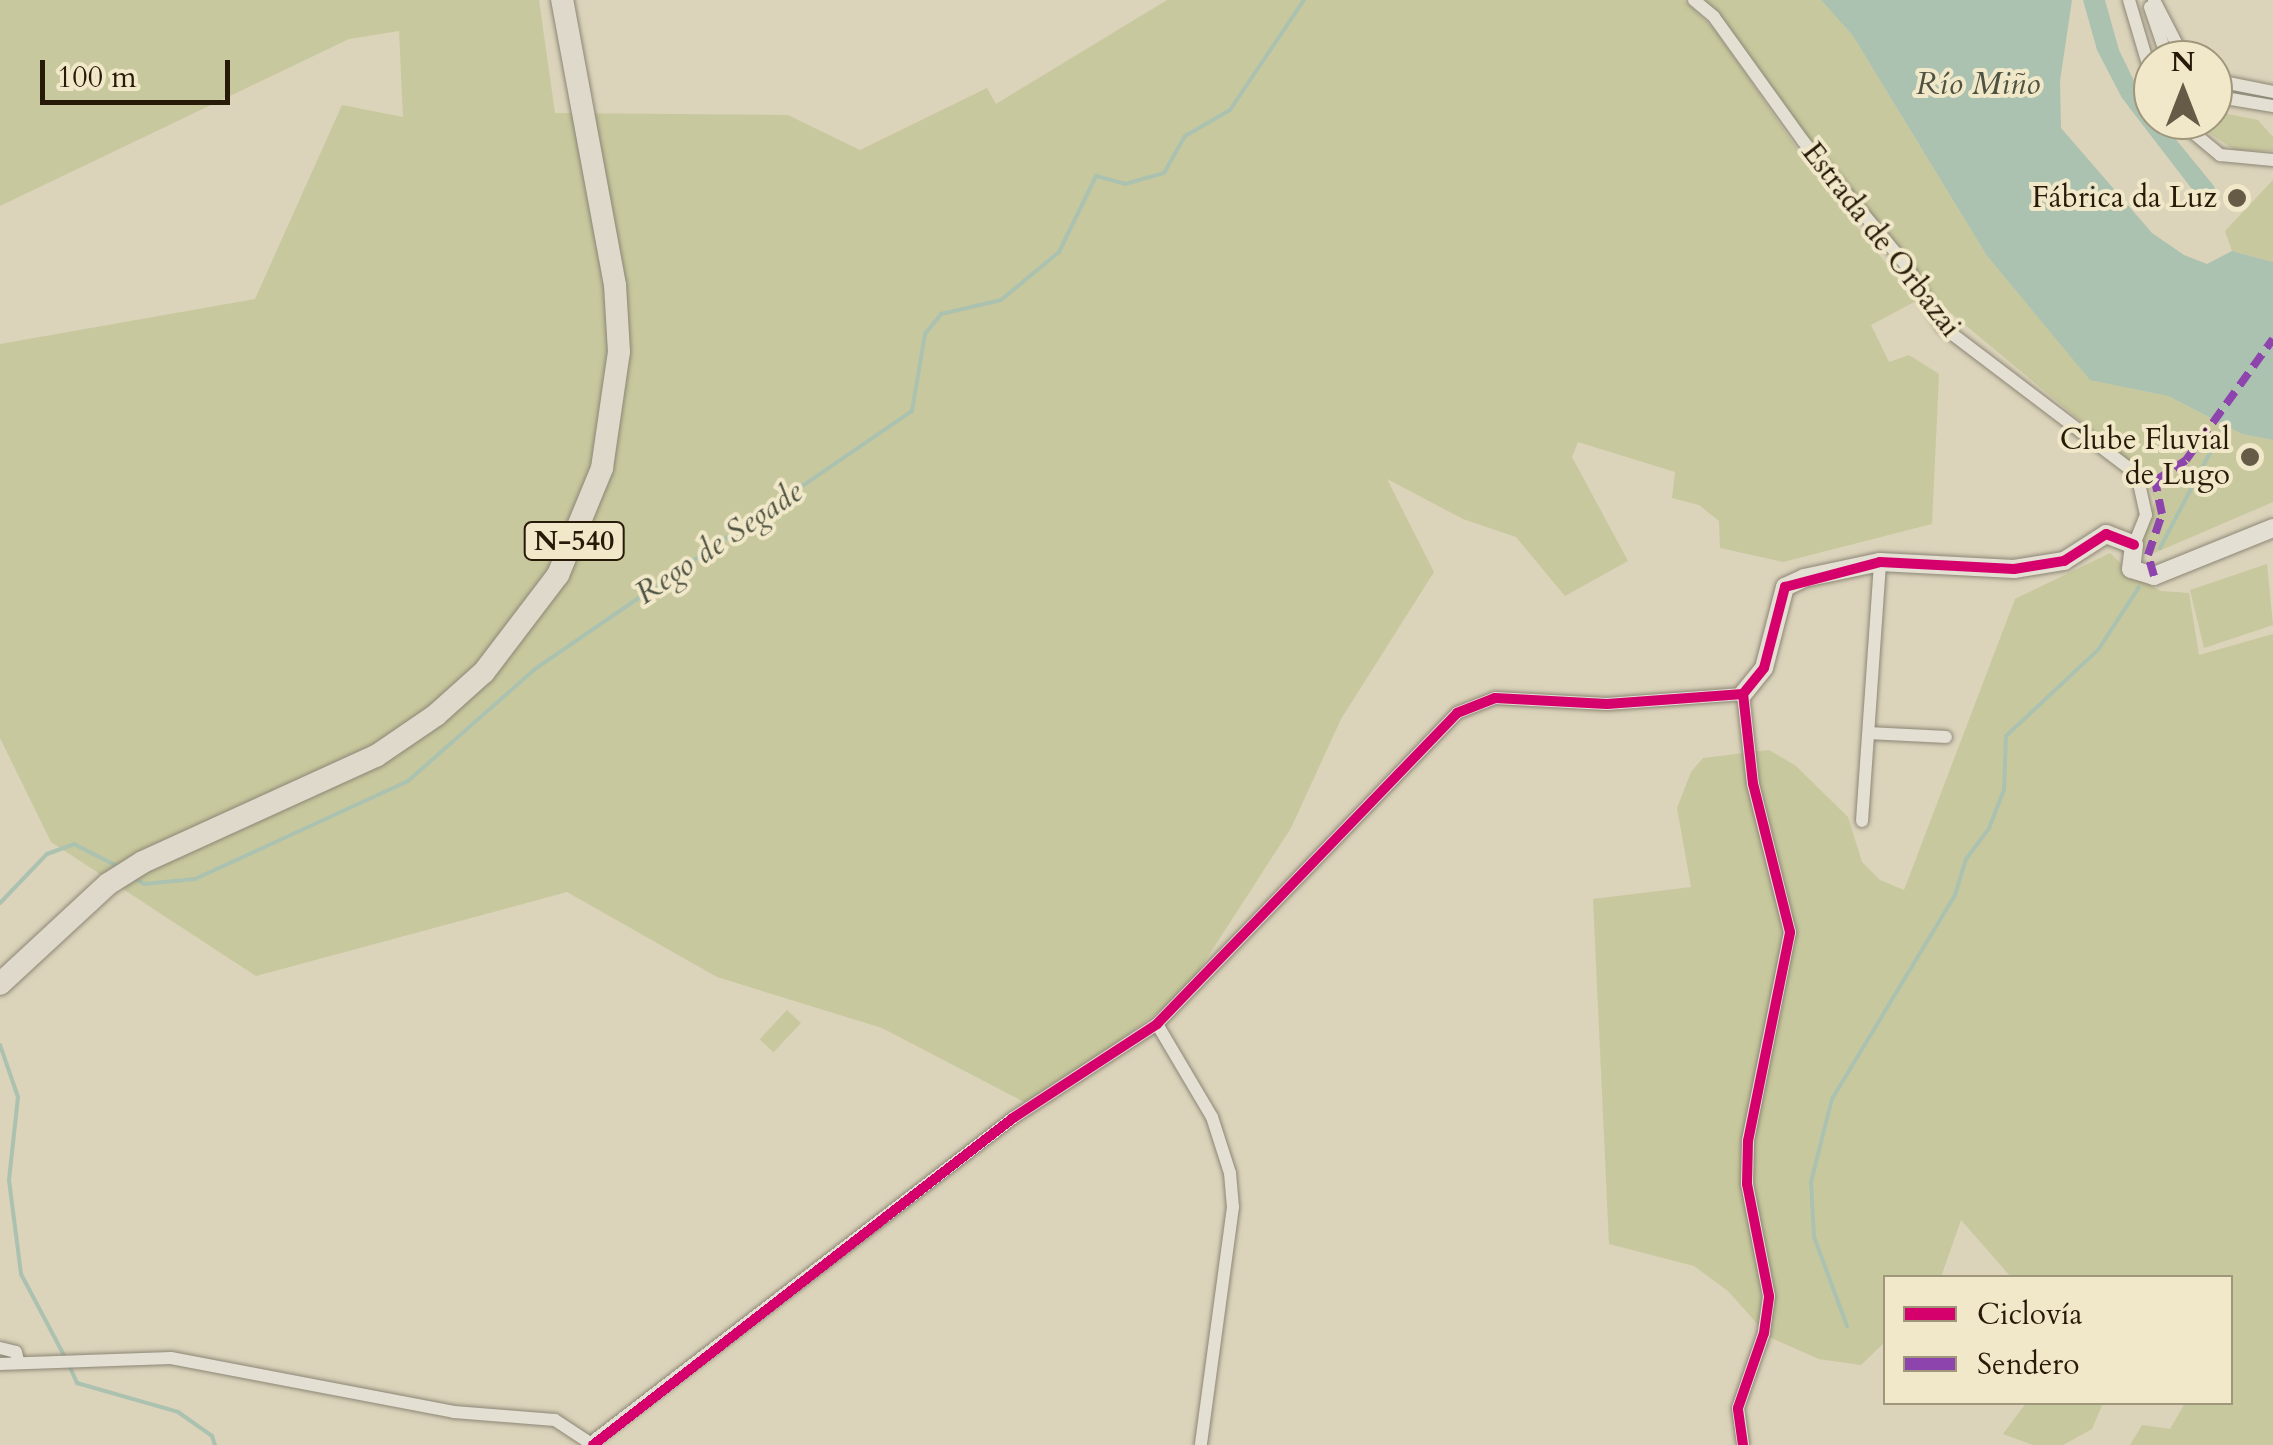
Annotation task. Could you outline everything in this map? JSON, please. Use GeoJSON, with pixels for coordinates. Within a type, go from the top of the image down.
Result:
{"type":"FeatureCollection","features":[{"type":"Feature","properties":{"kind":"highway","name":"N-540"},"geometry":{"type":"LineString","coordinates":[[0,984],[13,965],[108,884],[143,862],[376,756],[436,715],[484,672],[558,575],[602,468],[619,352],[615,286],[562,0]]}},
{"type":"Feature","properties":{"kind":"street","name":"Estrada de Orbazai"},"geometry":{"type":"LineString","coordinates":[[1694,0],[1714,17],[1840,190],[1906,266],[1943,327],[2137,474],[2146,515],[2134,544]]}},
{"type":"Feature","properties":{"kind":"street"},"geometry":{"type":"LineString","coordinates":[[2129,0],[2141,40]]}},
{"type":"Feature","properties":{"kind":"street"},"geometry":{"type":"LineString","coordinates":[[2152,0],[2163,40]]}},
{"type":"Feature","properties":{"kind":"street"},"geometry":{"type":"LineString","coordinates":[[2152,0],[2174,40]]}},
{"type":"Feature","properties":{"kind":"street"},"geometry":{"type":"LineString","coordinates":[[2233,84],[2273,92]]}},
{"type":"Feature","properties":{"kind":"street"},"geometry":{"type":"LineString","coordinates":[[2233,99],[2273,106]]}},
{"type":"Feature","properties":{"kind":"street"},"geometry":{"type":"LineString","coordinates":[[2202,140],[2220,155],[2273,160]]}},
{"type":"Feature","properties":{"kind":"street"},"geometry":{"type":"LineString","coordinates":[[1743,1445],[1738,1408],[1764,1333],[1769,1296],[1747,1184],[1748,1141],[1790,932],[1753,784],[1743,694],[1764,668],[1785,587],[1880,562],[2014,569],[2064,562],[2106,534],[2134,544],[2131,570],[2159,575],[2273,528]]}},
{"type":"Feature","properties":{"kind":"street"},"geometry":{"type":"LineString","coordinates":[[1862,821],[1880,562]]}},
{"type":"Feature","properties":{"kind":"street"},"geometry":{"type":"LineString","coordinates":[[0,1364],[170,1358],[454,1412],[555,1420],[592,1444],[1012,1118],[1157,1024],[1458,713],[1495,698],[1529,695],[1607,704],[1743,694]]}},
{"type":"Feature","properties":{"kind":"street"},"geometry":{"type":"LineString","coordinates":[[1869,732],[1946,737]]}},
{"type":"Feature","properties":{"kind":"street"},"geometry":{"type":"LineString","coordinates":[[1157,1024],[1212,1116],[1230,1172],[1233,1207],[1202,1445]]}},
{"type":"Feature","properties":{"kind":"street"},"geometry":{"type":"LineString","coordinates":[[0,1348],[16,1352],[18,1361]]}},
{"type":"Feature","properties":{"kind":"green space"},"geometry":{"type":"Polygon","coordinates":[[[0,0],[539,0],[555,113],[788,115],[860,150],[987,88],[996,104],[1167,0],[1684,0],[1715,30],[1814,173],[1916,301],[1871,325],[1889,362],[1909,355],[1939,374],[1932,524],[1783,562],[1720,548],[1719,521],[1699,505],[1672,498],[1675,472],[1578,442],[1572,457],[1628,561],[1565,596],[1516,537],[1463,519],[1387,479],[1434,572],[1341,719],[1291,828],[1185,992],[1032,1106],[882,1028],[717,977],[567,892],[256,976],[51,842],[0,738],[0,344],[255,299],[342,105],[403,117],[399,31],[349,39],[0,206],[0,0]]]}},
{"type":"Feature","properties":{"kind":"green space"},"geometry":{"type":"Polygon","coordinates":[[[1703,0],[1821,0],[1853,36],[1987,256],[2090,379],[2168,396],[2242,434],[2273,440],[2273,502],[2152,554],[2141,550],[2155,501],[2143,473],[1928,294],[1923,279],[1816,152],[1703,0]]]}},
{"type":"Feature","properties":{"kind":"green space"},"geometry":{"type":"Polygon","coordinates":[[[2233,115],[2258,120],[2273,137],[2273,151],[2235,150],[2220,140],[2233,140],[2233,115]]]}},
{"type":"Feature","properties":{"kind":"green space"},"geometry":{"type":"Polygon","coordinates":[[[2273,180],[2273,262],[2232,251],[2225,231],[2273,180]]]}},
{"type":"Feature","properties":{"kind":"green space"},"geometry":{"type":"Polygon","coordinates":[[[2110,553],[2136,578],[2161,591],[2189,593],[2199,655],[2273,634],[2273,1445],[2130,1445],[2142,1425],[2170,1429],[2184,1405],[2233,1405],[2233,1275],[2009,1275],[1961,1220],[1942,1275],[1883,1275],[1883,1344],[1861,1365],[1819,1359],[1769,1337],[1728,1291],[1694,1266],[1609,1244],[1593,899],[1691,887],[1677,808],[1691,772],[1703,758],[1769,750],[1796,766],[1848,817],[1862,862],[1880,880],[1904,890],[2015,599],[2110,553]]]}},
{"type":"Feature","properties":{"kind":"green space"},"geometry":{"type":"Polygon","coordinates":[[[2267,564],[2273,625],[2204,648],[2190,590],[2267,564]]]}},
{"type":"Feature","properties":{"kind":"green space"},"geometry":{"type":"Polygon","coordinates":[[[787,1010],[801,1023],[774,1052],[760,1039],[787,1010]]]}},
{"type":"Feature","properties":{"kind":"green space"},"geometry":{"type":"Polygon","coordinates":[[[2024,1405],[2102,1405],[2092,1429],[2063,1445],[2033,1445],[2003,1434],[2024,1405]]]}},
{"type":"Feature","properties":{"kind":"water","name":"Río Miño"},"geometry":{"type":"Polygon","coordinates":[[[1821,0],[2072,0],[2060,81],[2061,128],[2152,233],[2184,255],[2207,264],[2232,251],[2273,262],[2273,440],[2242,434],[2168,396],[2090,380],[1987,256],[1853,36],[1821,0]]]}},
{"type":"Feature","properties":{"kind":"water"},"geometry":{"type":"Polygon","coordinates":[[[2083,0],[2105,0],[2119,50],[2133,79],[2133,112],[2122,98],[2097,50],[2083,0]]]}},
{"type":"Feature","properties":{"kind":"water"},"geometry":{"type":"Polygon","coordinates":[[[2154,140],[2176,140],[2214,186],[2217,195],[2205,206],[2154,140]]]}},
{"type":"Feature","properties":{"kind":"waterway","name":"Rego de Segade"},"geometry":{"type":"LineString","coordinates":[[133,877],[144,884],[195,879],[408,781],[535,669],[912,411],[925,334],[941,314],[1001,300],[1059,252],[1096,176],[1125,184],[1164,173],[1185,136],[1230,110],[1304,0]]}},
{"type":"Feature","properties":{"kind":"waterway"},"geometry":{"type":"LineString","coordinates":[[2160,548],[2225,424]]}},
{"type":"Feature","properties":{"kind":"waterway"},"geometry":{"type":"LineString","coordinates":[[1847,1326],[1814,1237],[1811,1182],[1832,1099],[1955,895],[1966,859],[1989,828],[2004,790],[2006,736],[2098,650],[2139,587]]}},
{"type":"Feature","properties":{"kind":"waterway","name":"Rego de Segade"},"geometry":{"type":"LineString","coordinates":[[0,903],[47,854],[74,844],[117,866]]}},
{"type":"Feature","properties":{"kind":"waterway","name":"Rego de Segade"},"geometry":{"type":"LineString","coordinates":[[0,1045],[18,1097],[9,1180],[21,1274],[65,1357]]}},
{"type":"Feature","properties":{"kind":"waterway","name":"Rego de Segade"},"geometry":{"type":"LineString","coordinates":[[69,1365],[77,1383],[178,1412],[212,1436],[215,1445]]}},
{"type":"Feature","properties":{"kind":"marked path"},"geometry":{"type":"LineString","coordinates":[[2154,576],[2148,555],[2162,514],[2155,481],[2186,460],[2273,339]]}},
{"type":"Feature","properties":{"kind":"cycle path"},"geometry":{"type":"LineString","coordinates":[[1743,1445],[1738,1408],[1764,1333],[1769,1296],[1747,1184],[1748,1141],[1790,932],[1753,784],[1743,694],[1764,668],[1785,587],[1880,562],[2014,569],[2064,561],[2106,534],[2134,545]]}},
{"type":"Feature","properties":{"kind":"cycle path"},"geometry":{"type":"LineString","coordinates":[[593,1445],[1013,1118],[1157,1024],[1457,713],[1495,698],[1607,704],[1743,694]]}},
{"type":"Feature","properties":{"kind":"place","name":"Fábrica da Luz"},"geometry":{"type":"Point","coordinates":[2237,198]}},
{"type":"Feature","properties":{"kind":"place","name":"Clube Fluvial de Lugo"},"geometry":{"type":"Point","coordinates":[2250,457]}}]}
